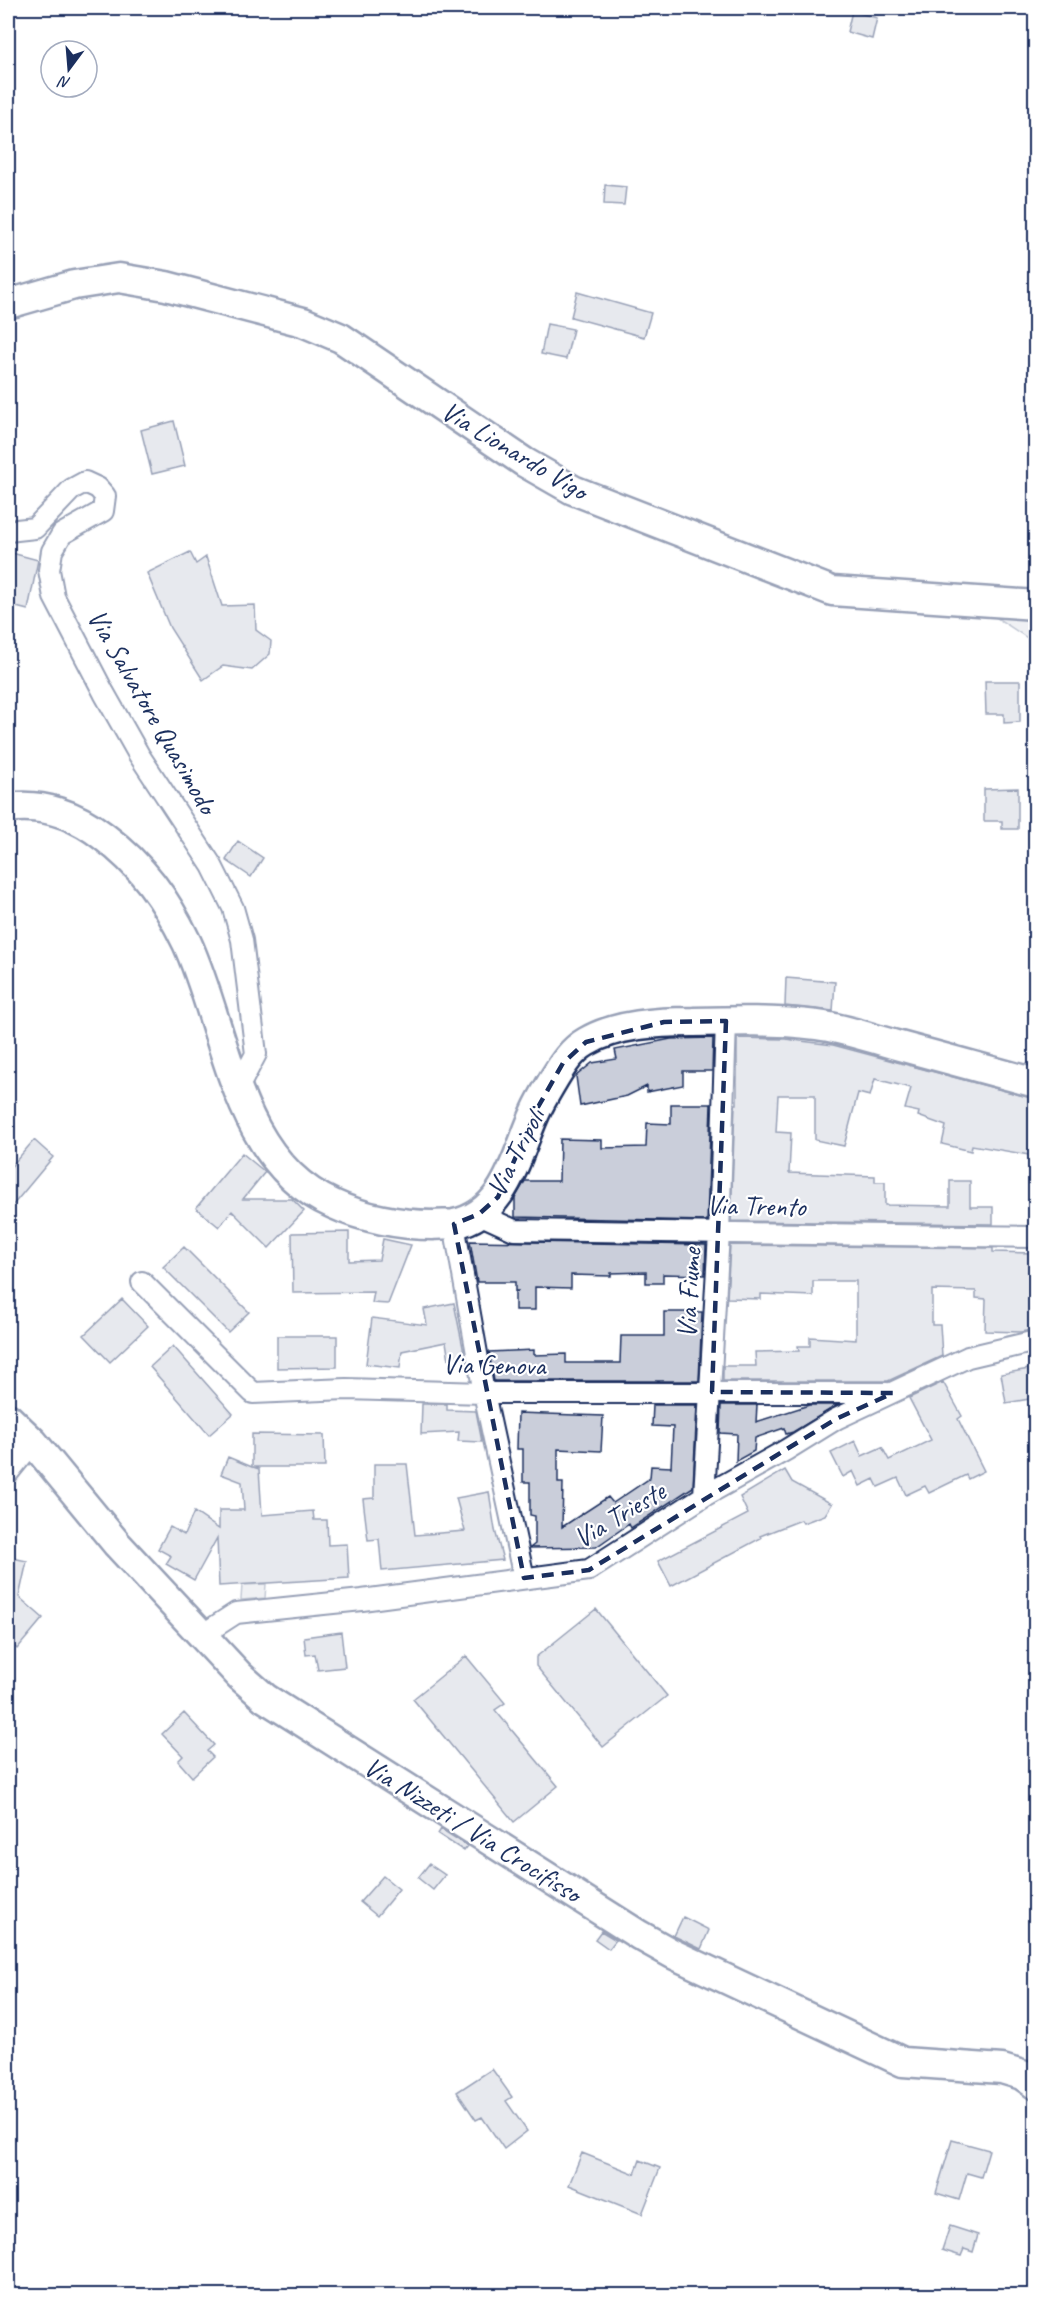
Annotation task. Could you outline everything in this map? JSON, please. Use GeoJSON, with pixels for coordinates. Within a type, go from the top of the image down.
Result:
{"type":"FeatureCollection","features":[{"type":"Feature","properties":{"kind":"street","name":"Via Lionardo Vigo"},"geometry":{"type":"LineString","coordinates":[[8,304],[74,285],[119,278],[166,286],[303,322],[340,338],[524,462],[573,490],[832,591],[1035,605]]}},
{"type":"Feature","properties":{"kind":"street","name":"Via Salvatore Quasimodo"},"geometry":{"type":"LineString","coordinates":[[8,531],[35,528],[72,489],[85,482],[98,488],[105,496],[103,511],[62,534],[52,552],[49,570],[54,597],[104,693],[140,755],[212,866],[233,908],[242,940],[256,1054],[238,1088]]}},
{"type":"Feature","properties":{"kind":"street"},"geometry":{"type":"LineString","coordinates":[[8,808],[38,808],[60,812],[93,828],[125,852],[158,889],[188,944],[238,1088],[268,1152],[287,1173],[331,1204],[380,1219],[419,1225],[467,1219],[484,1393],[524,1578]]}},
{"type":"Feature","properties":{"kind":"street","name":"Via Tripoli"},"geometry":{"type":"LineString","coordinates":[[467,1219],[498,1197],[512,1172],[538,1107],[563,1063],[586,1042],[614,1031],[664,1022],[726,1021],[818,1025],[1035,1083]]}},
{"type":"Feature","properties":{"kind":"street","name":"Via Fiume"},"geometry":{"type":"LineString","coordinates":[[704,1496],[712,1392],[726,1021]]}},
{"type":"Feature","properties":{"kind":"street","name":"Via Trento"},"geometry":{"type":"LineString","coordinates":[[467,1219],[514,1230],[1035,1237]]}},
{"type":"Feature","properties":{"kind":"street","name":"Via Genova"},"geometry":{"type":"LineString","coordinates":[[142,1282],[253,1394],[346,1389],[484,1393],[893,1393]]}},
{"type":"Feature","properties":{"kind":"street","name":"Via Trieste"},"geometry":{"type":"LineString","coordinates":[[202,1635],[236,1613],[362,1600],[588,1570],[704,1496],[836,1419],[968,1357],[1035,1341]]}},
{"type":"Feature","properties":{"kind":"street","name":"Via Nizzeti / Via Crocifisso"},"geometry":{"type":"LineString","coordinates":[[8,1418],[33,1442],[117,1544],[240,1676],[265,1698],[639,1935],[684,1959],[903,2062],[1002,2069],[1022,2076],[1035,2085]]}},
{"type":"Feature","properties":{"kind":"street"},"geometry":{"type":"LineString","coordinates":[[8,1473],[33,1442]]}},
{"type":"Feature","properties":{"kind":"highlighted area"},"geometry":{"type":"Polygon","coordinates":[[[726,1021],[712,1392],[893,1393],[836,1419],[589,1570],[524,1578],[454,1224],[479,1214],[498,1197],[538,1107],[563,1063],[586,1042],[664,1022],[726,1021]]]}},
{"type":"Feature","properties":{"kind":"shaded area"},"geometry":{"type":"Polygon","coordinates":[[[994,616],[1035,621],[1035,643],[994,616]]]}},
{"type":"Feature","properties":{"kind":"shaded area"},"geometry":{"type":"Polygon","coordinates":[[[266,1584],[265,1598],[241,1600],[242,1585],[266,1584]]]}},
{"type":"Feature","properties":{"kind":"building"},"geometry":{"type":"Polygon","coordinates":[[[852,11],[877,18],[872,39],[847,32],[852,11]]]}},
{"type":"Feature","properties":{"kind":"building"},"geometry":{"type":"Polygon","coordinates":[[[605,185],[626,187],[624,205],[604,204],[605,185]]]}},
{"type":"Feature","properties":{"kind":"building"},"geometry":{"type":"Polygon","coordinates":[[[577,292],[651,313],[644,337],[571,317],[577,292]]]}},
{"type":"Feature","properties":{"kind":"building"},"geometry":{"type":"Polygon","coordinates":[[[547,324],[573,329],[566,359],[541,354],[547,324]]]}},
{"type":"Feature","properties":{"kind":"building"},"geometry":{"type":"Polygon","coordinates":[[[174,421],[185,466],[152,474],[141,430],[174,421]]]}},
{"type":"Feature","properties":{"kind":"building"},"geometry":{"type":"Polygon","coordinates":[[[8,552],[38,560],[28,610],[8,605],[8,552]]]}},
{"type":"Feature","properties":{"kind":"building"},"geometry":{"type":"Polygon","coordinates":[[[190,552],[196,564],[206,557],[222,606],[255,605],[256,630],[271,641],[270,654],[252,670],[223,666],[203,680],[170,628],[147,573],[190,552]]]}},
{"type":"Feature","properties":{"kind":"building"},"geometry":{"type":"Polygon","coordinates":[[[985,681],[1020,681],[1020,722],[1004,723],[1004,714],[986,714],[985,681]]]}},
{"type":"Feature","properties":{"kind":"building"},"geometry":{"type":"Polygon","coordinates":[[[1018,788],[1018,829],[1002,829],[1002,821],[984,821],[984,789],[1018,788]]]}},
{"type":"Feature","properties":{"kind":"building"},"geometry":{"type":"Polygon","coordinates":[[[238,841],[263,858],[251,877],[226,860],[238,841]]]}},
{"type":"Feature","properties":{"kind":"building"},"geometry":{"type":"Polygon","coordinates":[[[786,978],[835,982],[833,1011],[785,1006],[786,978]]]}},
{"type":"Feature","properties":{"kind":"building"},"geometry":{"type":"Polygon","coordinates":[[[713,1038],[712,1071],[683,1071],[683,1085],[647,1092],[647,1086],[627,1096],[580,1106],[576,1076],[592,1063],[617,1059],[615,1050],[671,1039],[713,1038]]]}},
{"type":"Feature","properties":{"kind":"building"},"geometry":{"type":"Polygon","coordinates":[[[737,1038],[785,1039],[833,1045],[1035,1099],[1035,1156],[972,1145],[971,1151],[942,1144],[946,1126],[918,1116],[919,1112],[905,1109],[911,1088],[875,1079],[870,1096],[858,1093],[844,1146],[815,1140],[815,1095],[778,1095],[776,1132],[791,1133],[789,1173],[875,1176],[875,1182],[885,1182],[885,1205],[950,1206],[950,1181],[970,1181],[970,1207],[993,1207],[993,1224],[731,1221],[735,1104],[737,1104],[737,1038]]]}},
{"type":"Feature","properties":{"kind":"building"},"geometry":{"type":"Polygon","coordinates":[[[671,1104],[711,1104],[707,1221],[515,1217],[515,1198],[525,1181],[559,1181],[560,1139],[602,1140],[602,1148],[646,1147],[647,1123],[671,1124],[671,1104]]]}},
{"type":"Feature","properties":{"kind":"building"},"geometry":{"type":"Polygon","coordinates":[[[34,1140],[53,1157],[8,1211],[8,1170],[34,1140]]]}},
{"type":"Feature","properties":{"kind":"building"},"geometry":{"type":"Polygon","coordinates":[[[242,1153],[265,1172],[243,1199],[292,1199],[304,1211],[269,1248],[232,1211],[219,1227],[196,1208],[242,1153]]]}},
{"type":"Feature","properties":{"kind":"building"},"geometry":{"type":"Polygon","coordinates":[[[349,1232],[349,1261],[379,1260],[383,1239],[411,1245],[388,1304],[372,1303],[374,1292],[293,1293],[292,1233],[349,1232]]]}},
{"type":"Feature","properties":{"kind":"building"},"geometry":{"type":"Polygon","coordinates":[[[470,1241],[706,1245],[705,1275],[663,1274],[663,1283],[646,1283],[646,1272],[611,1273],[611,1276],[571,1275],[571,1288],[535,1287],[535,1310],[515,1310],[515,1292],[519,1291],[515,1291],[515,1282],[477,1282],[470,1241]]]}},
{"type":"Feature","properties":{"kind":"building"},"geometry":{"type":"Polygon","coordinates":[[[730,1245],[993,1248],[993,1252],[1035,1253],[1035,1329],[1021,1332],[985,1331],[986,1299],[976,1298],[976,1291],[932,1290],[932,1325],[940,1325],[942,1356],[888,1381],[723,1381],[723,1366],[756,1366],[755,1352],[799,1351],[798,1346],[810,1346],[810,1337],[856,1340],[856,1281],[813,1281],[813,1296],[761,1294],[761,1299],[727,1298],[730,1245]]]}},
{"type":"Feature","properties":{"kind":"building"},"geometry":{"type":"Polygon","coordinates":[[[184,1247],[249,1312],[228,1332],[163,1267],[184,1247]]]}},
{"type":"Feature","properties":{"kind":"building"},"geometry":{"type":"Polygon","coordinates":[[[122,1299],[148,1326],[110,1362],[84,1335],[122,1299]]]}},
{"type":"Feature","properties":{"kind":"building"},"geometry":{"type":"Polygon","coordinates":[[[454,1303],[465,1357],[449,1360],[446,1342],[402,1351],[400,1368],[366,1364],[372,1318],[427,1325],[424,1309],[454,1303]]]}},
{"type":"Feature","properties":{"kind":"building"},"geometry":{"type":"Polygon","coordinates":[[[664,1312],[702,1312],[699,1381],[494,1381],[489,1352],[534,1350],[534,1355],[566,1354],[566,1363],[620,1363],[621,1336],[664,1336],[664,1312]]]}},
{"type":"Feature","properties":{"kind":"building"},"geometry":{"type":"Polygon","coordinates":[[[277,1336],[337,1336],[337,1367],[277,1368],[277,1336]]]}},
{"type":"Feature","properties":{"kind":"building"},"geometry":{"type":"Polygon","coordinates":[[[173,1346],[233,1414],[209,1435],[150,1367],[173,1346]]]}},
{"type":"Feature","properties":{"kind":"building"},"geometry":{"type":"Polygon","coordinates":[[[1035,1368],[1035,1398],[1006,1403],[1001,1374],[1035,1368]]]}},
{"type":"Feature","properties":{"kind":"building"},"geometry":{"type":"Polygon","coordinates":[[[943,1382],[962,1416],[958,1419],[984,1471],[968,1479],[966,1475],[929,1493],[925,1486],[906,1495],[898,1478],[878,1487],[874,1479],[860,1486],[853,1471],[843,1477],[831,1453],[855,1441],[862,1456],[882,1447],[889,1460],[931,1440],[909,1398],[943,1382]]]}},
{"type":"Feature","properties":{"kind":"building"},"geometry":{"type":"Polygon","coordinates":[[[422,1404],[447,1404],[447,1410],[476,1411],[482,1442],[458,1441],[459,1432],[421,1434],[422,1404]]]}},
{"type":"Feature","properties":{"kind":"building"},"geometry":{"type":"Polygon","coordinates":[[[653,1405],[697,1405],[693,1487],[631,1528],[629,1524],[596,1547],[530,1548],[535,1544],[535,1516],[530,1515],[530,1482],[523,1482],[523,1449],[517,1449],[518,1413],[603,1416],[601,1451],[558,1449],[558,1483],[563,1483],[562,1527],[608,1497],[613,1503],[650,1478],[651,1466],[671,1467],[673,1427],[652,1426],[653,1405]]]}},
{"type":"Feature","properties":{"kind":"building"},"geometry":{"type":"Polygon","coordinates":[[[721,1405],[757,1405],[756,1422],[809,1405],[838,1405],[793,1432],[786,1434],[784,1428],[755,1438],[754,1451],[736,1461],[737,1434],[720,1433],[721,1405]]]}},
{"type":"Feature","properties":{"kind":"building"},"geometry":{"type":"Polygon","coordinates":[[[252,1434],[324,1435],[325,1467],[253,1467],[259,1469],[262,1515],[313,1511],[314,1520],[327,1520],[328,1545],[347,1544],[349,1578],[219,1586],[217,1538],[194,1580],[166,1564],[171,1556],[158,1549],[170,1527],[184,1535],[194,1512],[219,1529],[219,1510],[244,1510],[242,1482],[221,1474],[228,1457],[252,1467],[252,1434]]]}},
{"type":"Feature","properties":{"kind":"building"},"geometry":{"type":"Polygon","coordinates":[[[374,1464],[407,1464],[415,1535],[465,1531],[456,1498],[489,1492],[503,1560],[382,1571],[379,1539],[368,1540],[363,1499],[374,1498],[374,1464]]]}},
{"type":"Feature","properties":{"kind":"building"},"geometry":{"type":"Polygon","coordinates":[[[785,1470],[792,1482],[832,1504],[825,1515],[803,1523],[801,1520],[760,1536],[761,1538],[671,1586],[658,1561],[748,1514],[740,1497],[785,1470]]]}},
{"type":"Feature","properties":{"kind":"building"},"geometry":{"type":"Polygon","coordinates":[[[8,1557],[27,1561],[19,1597],[43,1618],[17,1649],[8,1640],[8,1557]]]}},
{"type":"Feature","properties":{"kind":"building"},"geometry":{"type":"Polygon","coordinates":[[[596,1609],[667,1696],[603,1747],[536,1666],[536,1657],[596,1609]]]}},
{"type":"Feature","properties":{"kind":"building"},"geometry":{"type":"Polygon","coordinates":[[[341,1632],[345,1667],[318,1670],[315,1654],[306,1655],[304,1637],[341,1632]]]}},
{"type":"Feature","properties":{"kind":"building"},"geometry":{"type":"Polygon","coordinates":[[[466,1656],[505,1703],[495,1710],[558,1786],[514,1822],[413,1699],[466,1656]]]}},
{"type":"Feature","properties":{"kind":"building"},"geometry":{"type":"Polygon","coordinates":[[[184,1713],[214,1745],[207,1751],[213,1757],[192,1777],[178,1761],[183,1756],[162,1734],[184,1713]]]}},
{"type":"Feature","properties":{"kind":"building"},"geometry":{"type":"Polygon","coordinates":[[[441,1829],[468,1846],[464,1851],[438,1834],[441,1829]]]}},
{"type":"Feature","properties":{"kind":"building"},"geometry":{"type":"Polygon","coordinates":[[[429,1864],[445,1875],[433,1890],[418,1878],[429,1864]]]}},
{"type":"Feature","properties":{"kind":"building"},"geometry":{"type":"Polygon","coordinates":[[[383,1876],[399,1889],[377,1916],[360,1902],[383,1876]]]}},
{"type":"Feature","properties":{"kind":"building"},"geometry":{"type":"Polygon","coordinates":[[[683,1917],[709,1930],[701,1949],[674,1936],[683,1917]]]}},
{"type":"Feature","properties":{"kind":"building"},"geometry":{"type":"Polygon","coordinates":[[[601,1931],[616,1940],[609,1949],[595,1939],[601,1931]]]}},
{"type":"Feature","properties":{"kind":"building"},"geometry":{"type":"Polygon","coordinates":[[[492,2069],[512,2097],[506,2101],[527,2131],[504,2149],[482,2117],[476,2120],[457,2092],[492,2069]]]}},
{"type":"Feature","properties":{"kind":"building"},"geometry":{"type":"Polygon","coordinates":[[[952,2140],[989,2150],[981,2177],[967,2173],[959,2200],[936,2193],[952,2140]]]}},
{"type":"Feature","properties":{"kind":"building"},"geometry":{"type":"Polygon","coordinates":[[[582,2153],[635,2174],[640,2160],[660,2168],[642,2214],[569,2185],[582,2153]]]}},
{"type":"Feature","properties":{"kind":"building"},"geometry":{"type":"Polygon","coordinates":[[[950,2226],[978,2235],[973,2252],[964,2249],[961,2256],[942,2250],[950,2226]]]}}]}
